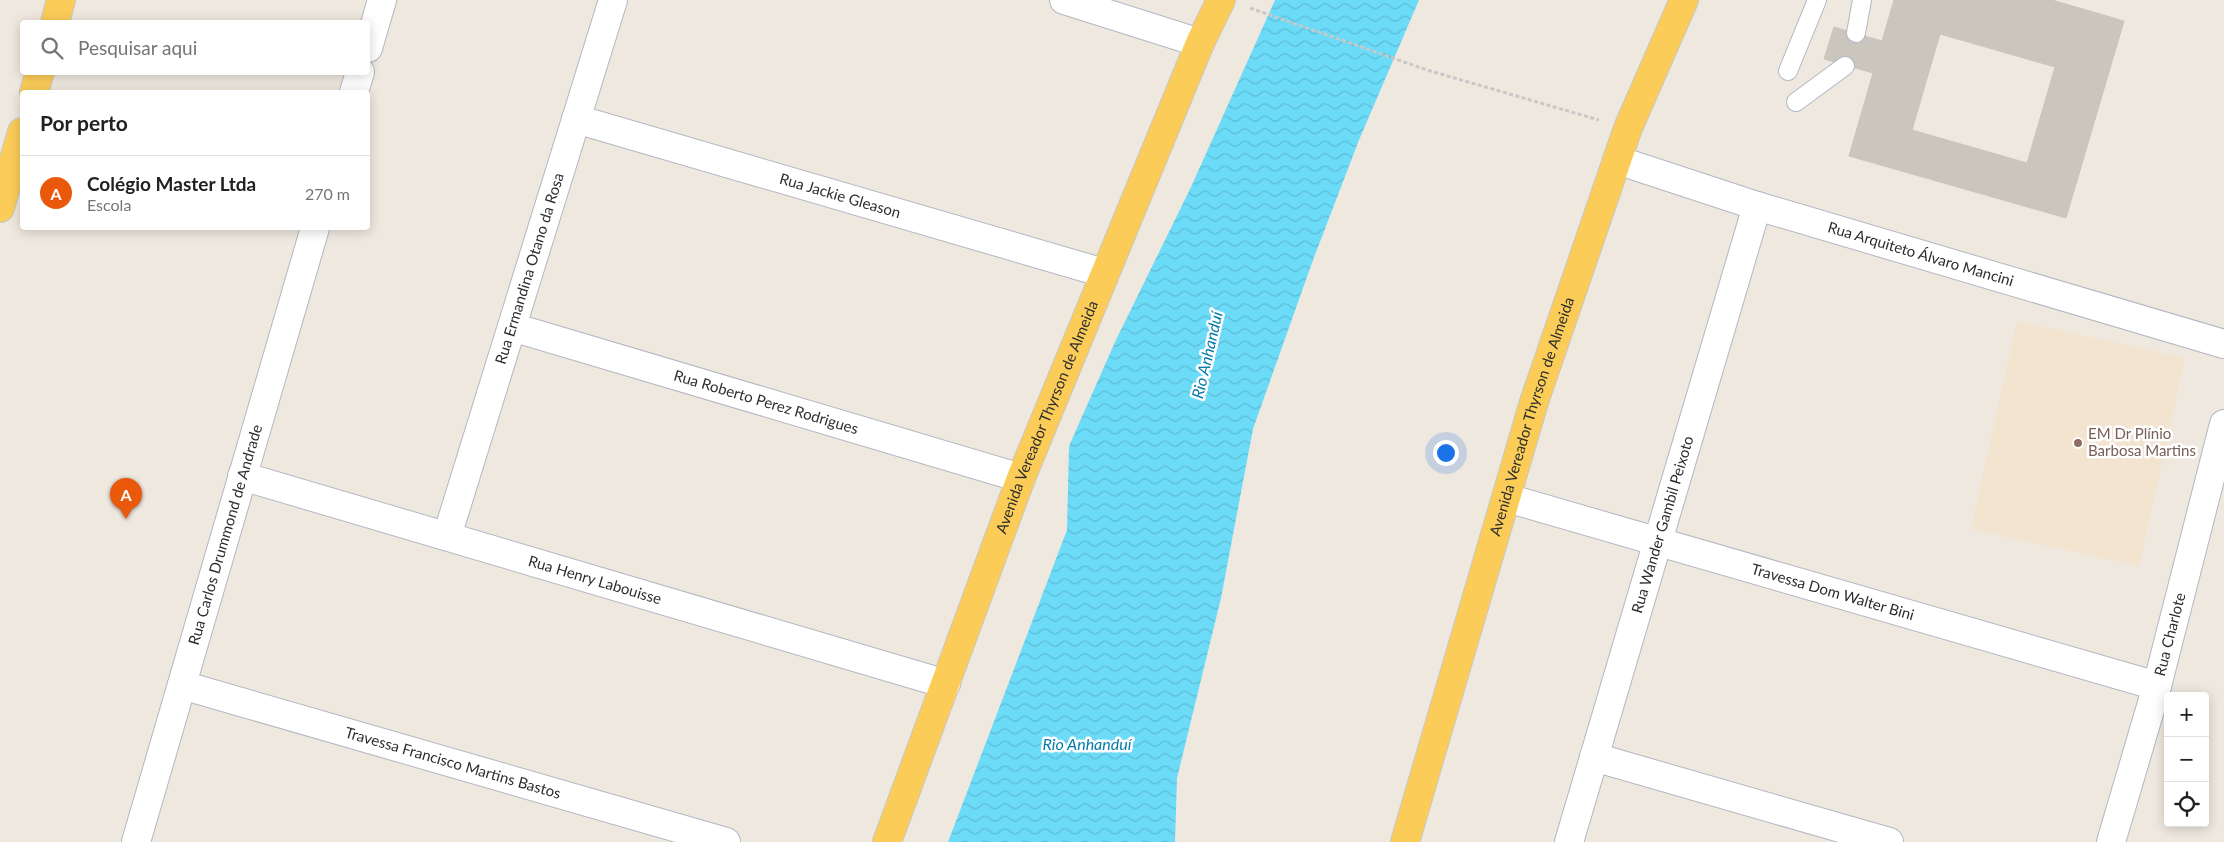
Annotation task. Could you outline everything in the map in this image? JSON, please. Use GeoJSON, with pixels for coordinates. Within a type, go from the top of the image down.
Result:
{"type":"FeatureCollection","features":[{"type":"Feature","properties":{"kind":"main road"},"geometry":{"type":"LineString","coordinates":[[56,20],[61,0]]}},
{"type":"Feature","properties":{"kind":"main road","name":"Avenida Vereador Thyrson de Almeida"},"geometry":{"type":"LineString","coordinates":[[1405,842],[1534,402],[1616,160],[1684,0]]}},
{"type":"Feature","properties":{"kind":"main road","name":"Avenida Vereador Thyrson de Almeida"},"geometry":{"type":"LineString","coordinates":[[888,842],[1021,478],[1104,273],[1200,43],[1234,3]]}},
{"type":"Feature","properties":{"kind":"main road"},"geometry":{"type":"LineString","coordinates":[[35,90],[39,75]]}},
{"type":"Feature","properties":{"kind":"main road"},"geometry":{"type":"LineString","coordinates":[[0,208],[20,139]]}},
{"type":"Feature","properties":{"kind":"street"},"geometry":{"type":"LineString","coordinates":[[370,41],[382,0]]}},
{"type":"Feature","properties":{"kind":"street","name":"Rua Ermandina Otano da Rosa"},"geometry":{"type":"LineString","coordinates":[[447,536],[613,0]]}},
{"type":"Feature","properties":{"kind":"street"},"geometry":{"type":"LineString","coordinates":[[1064,0],[1200,43]]}},
{"type":"Feature","properties":{"kind":"street"},"geometry":{"type":"LineString","coordinates":[[355,90],[359,75]]}},
{"type":"Feature","properties":{"kind":"street","name":"Rua Jackie Gleason"},"geometry":{"type":"LineString","coordinates":[[576,119],[1104,273]]}},
{"type":"Feature","properties":{"kind":"street","name":"Rua Arquiteto Álvaro Mancini"},"geometry":{"type":"LineString","coordinates":[[1616,160],[1757,206],[2224,344]]}},
{"type":"Feature","properties":{"kind":"street","name":"Rua Wander Gambil Peixoto"},"geometry":{"type":"LineString","coordinates":[[1569,842],[1656,542],[1757,206]]}},
{"type":"Feature","properties":{"kind":"street","name":"Rua Carlos Drummond de Andrade"},"geometry":{"type":"LineString","coordinates":[[136,842],[314,230]]}},
{"type":"Feature","properties":{"kind":"street","name":"Rua Roberto Perez Rodrigues"},"geometry":{"type":"LineString","coordinates":[[512,327],[1021,478]]}},
{"type":"Feature","properties":{"kind":"street","name":"Rua Charlote"},"geometry":{"type":"LineString","coordinates":[[2111,842],[2157,686],[2224,424]]}},
{"type":"Feature","properties":{"kind":"street","name":"Rua Henry Labouisse"},"geometry":{"type":"LineString","coordinates":[[242,476],[946,684]]}},
{"type":"Feature","properties":{"kind":"street","name":"Travessa Dom Walter Bini"},"geometry":{"type":"LineString","coordinates":[[1507,498],[2157,686]]}},
{"type":"Feature","properties":{"kind":"street","name":"Travessa Francisco Martins Bastos"},"geometry":{"type":"LineString","coordinates":[[182,685],[726,842]]}},
{"type":"Feature","properties":{"kind":"street"},"geometry":{"type":"LineString","coordinates":[[1594,757],[1888,842]]}},
{"type":"Feature","properties":{"kind":"lane"},"geometry":{"type":"LineString","coordinates":[[1788,71],[1817,0]]}},
{"type":"Feature","properties":{"kind":"lane"},"geometry":{"type":"LineString","coordinates":[[1856,33],[1862,0]]}},
{"type":"Feature","properties":{"kind":"lane"},"geometry":{"type":"LineString","coordinates":[[1796,102],[1845,66]]}},
{"type":"Feature","properties":{"kind":"path"},"geometry":{"type":"LineString","coordinates":[[1234,3],[1427,70],[1628,128]]}},
{"type":"Feature","properties":{"kind":"shaded area","name":"EM Dr Plínio Barbosa Martins"},"geometry":{"type":"Polygon","coordinates":[[[2017,321],[2185,358],[2139,566],[1971,529],[2017,321]]]}},
{"type":"Feature","properties":{"kind":"water","name":"Rio Anhanduí"},"geometry":{"type":"Polygon","coordinates":[[[1275,0],[1419,0],[1359,140],[1313,260],[1253,429],[1221,598],[1177,778],[1175,842],[948,842],[1067,530],[1069,446],[1115,342],[1191,187],[1275,0]]]}},
{"type":"Feature","properties":{"kind":"building"},"geometry":{"type":"Polygon","coordinates":[[[1894,0],[2052,0],[2124,21],[2066,218],[1849,156],[1873,73],[1824,59],[1834,27],[1882,41],[1894,0]],[[1940,34],[1912,130],[2027,163],[2055,67],[1940,34]]]}},
{"type":"Feature","properties":{"kind":"place","name":"EM Dr Plínio Barbosa Martins"},"geometry":{"type":"Point","coordinates":[2078,443]}},
{"type":"Feature","properties":{"kind":"place","name":"Colégio Master Ltda"},"geometry":{"type":"Point","coordinates":[126,519]}}]}
